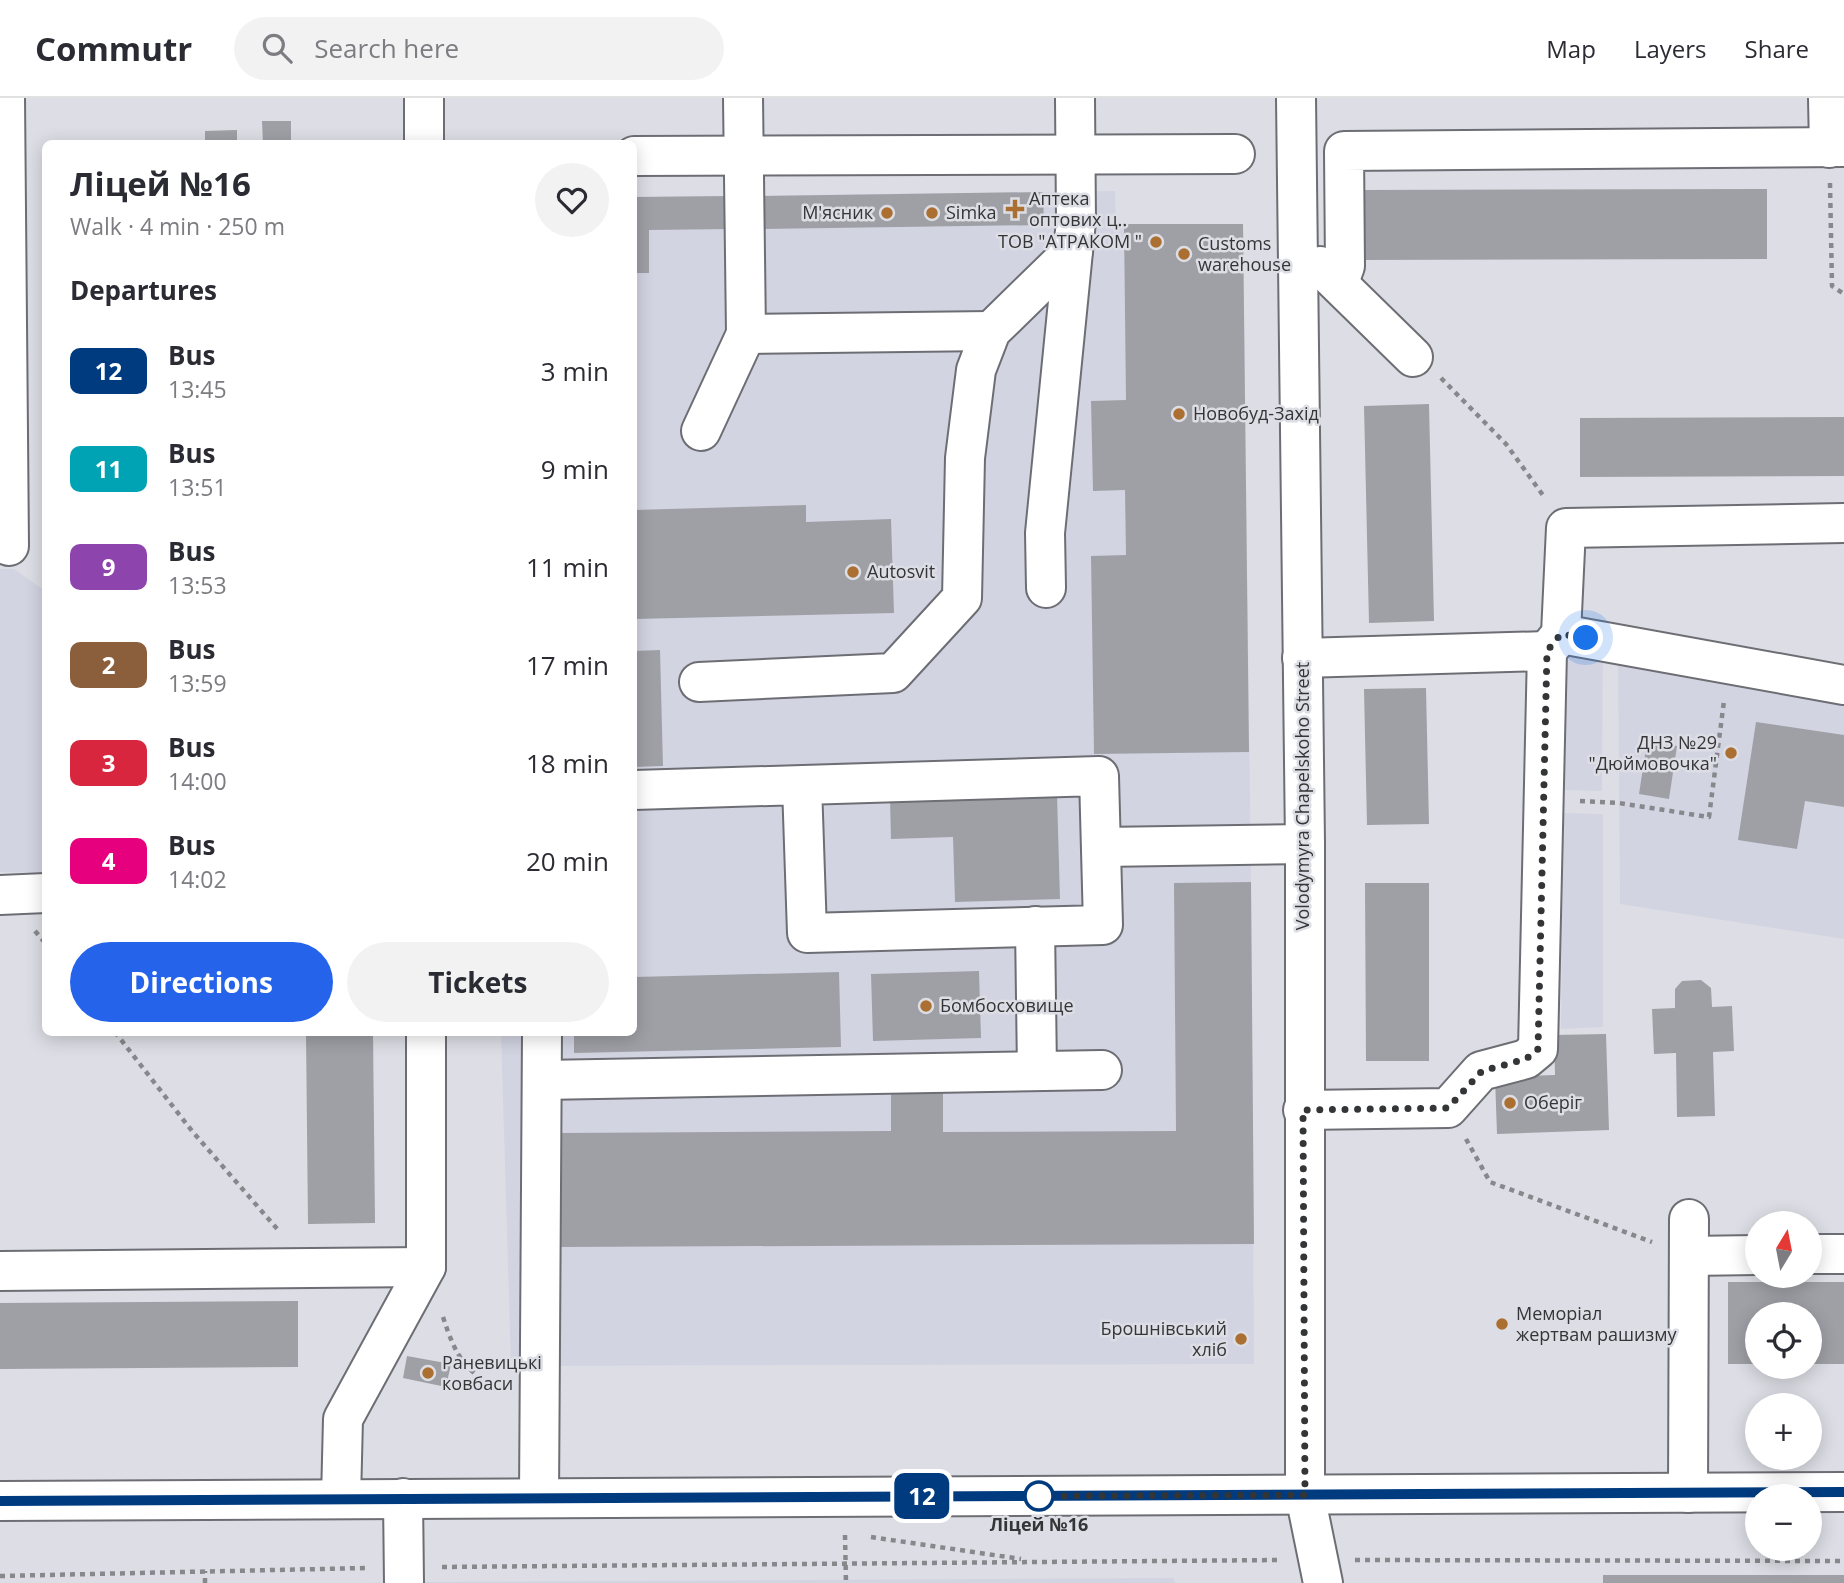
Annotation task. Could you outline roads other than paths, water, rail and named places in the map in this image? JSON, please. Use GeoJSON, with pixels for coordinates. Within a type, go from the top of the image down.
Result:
{"type":"FeatureCollection","features":[{"type":"Feature","properties":{"kind":"street"},"geometry":{"type":"LineString","coordinates":[[5,98],[4,300],[9,546]]}},
{"type":"Feature","properties":{"kind":"street"},"geometry":{"type":"LineString","coordinates":[[424,98],[424,140]]}},
{"type":"Feature","properties":{"kind":"street"},"geometry":{"type":"LineString","coordinates":[[701,431],[746,334],[743,98]]}},
{"type":"Feature","properties":{"kind":"street"},"geometry":{"type":"LineString","coordinates":[[1046,588],[1045,533],[1076,221],[1075,98]]}},
{"type":"Feature","properties":{"kind":"street","name":"Volodymyra Chapelskoho Street"},"geometry":{"type":"LineString","coordinates":[[1296,98],[1305,844],[1305,1495],[1321,1571]]}},
{"type":"Feature","properties":{"kind":"street"},"geometry":{"type":"LineString","coordinates":[[1339,282],[1345,266],[1344,151],[1837,148],[1828,98]]}},
{"type":"Feature","properties":{"kind":"street"},"geometry":{"type":"LineString","coordinates":[[637,156],[1235,154]]}},
{"type":"Feature","properties":{"kind":"street"},"geometry":{"type":"LineString","coordinates":[[699,682],[893,673],[962,598],[965,458],[976,370],[991,331],[1073,251]]}},
{"type":"Feature","properties":{"kind":"street"},"geometry":{"type":"LineString","coordinates":[[1297,252],[1324,268],[1413,357]]}},
{"type":"Feature","properties":{"kind":"street"},"geometry":{"type":"LineString","coordinates":[[746,334],[991,331]]}},
{"type":"Feature","properties":{"kind":"street"},"geometry":{"type":"LineString","coordinates":[[1303,1110],[1448,1108],[1482,1071],[1526,1059],[1538,1049],[1544,799],[1554,642],[1566,528],[1844,523]]}},
{"type":"Feature","properties":{"kind":"street"},"geometry":{"type":"LineString","coordinates":[[1302,658],[1554,642],[1844,685]]}},
{"type":"Feature","properties":{"kind":"street"},"geometry":{"type":"LineString","coordinates":[[637,790],[1099,776],[1103,925],[807,933],[802,785]]}},
{"type":"Feature","properties":{"kind":"street"},"geometry":{"type":"LineString","coordinates":[[1101,847],[1305,844]]}},
{"type":"Feature","properties":{"kind":"street"},"geometry":{"type":"LineString","coordinates":[[0,895],[42,893]]}},
{"type":"Feature","properties":{"kind":"street"},"geometry":{"type":"LineString","coordinates":[[1035,926],[1037,1071]]}},
{"type":"Feature","properties":{"kind":"street"},"geometry":{"type":"LineString","coordinates":[[341,1499],[343,1419],[426,1267],[426,1036]]}},
{"type":"Feature","properties":{"kind":"street"},"geometry":{"type":"LineString","coordinates":[[539,1498],[542,1036]]}},
{"type":"Feature","properties":{"kind":"street"},"geometry":{"type":"LineString","coordinates":[[541,1080],[1102,1070]]}},
{"type":"Feature","properties":{"kind":"street"},"geometry":{"type":"LineString","coordinates":[[1688,1493],[1689,1237],[1745,1252]]}},
{"type":"Feature","properties":{"kind":"street"},"geometry":{"type":"LineString","coordinates":[[1822,1254],[1844,1254]]}},
{"type":"Feature","properties":{"kind":"street"},"geometry":{"type":"LineString","coordinates":[[0,1271],[426,1267]]}},
{"type":"Feature","properties":{"kind":"street"},"geometry":{"type":"LineString","coordinates":[[0,1501],[1844,1492]]}},
{"type":"Feature","properties":{"kind":"street"},"geometry":{"type":"LineString","coordinates":[[403,1499],[404,1575]]}},
{"type":"Feature","properties":{"kind":"place","name":"Аптека оптових ц‥"},"geometry":{"type":"Point","coordinates":[1015,209]}},
{"type":"Feature","properties":{"kind":"place","name":"М'ясник"},"geometry":{"type":"Point","coordinates":[887,213]}},
{"type":"Feature","properties":{"kind":"place","name":"Simka"},"geometry":{"type":"Point","coordinates":[932,213]}},
{"type":"Feature","properties":{"kind":"place","name":"ТОВ \"АТРАКОМ \""},"geometry":{"type":"Point","coordinates":[1156,242]}},
{"type":"Feature","properties":{"kind":"place","name":"Customs warehouse"},"geometry":{"type":"Point","coordinates":[1184,254]}},
{"type":"Feature","properties":{"kind":"place","name":"Новобуд-Захід"},"geometry":{"type":"Point","coordinates":[1179,414]}},
{"type":"Feature","properties":{"kind":"place","name":"Autosvit"},"geometry":{"type":"Point","coordinates":[853,572]}},
{"type":"Feature","properties":{"kind":"place","name":"ДНЗ №29 \"Дюймовочка\""},"geometry":{"type":"Point","coordinates":[1731,753]}},
{"type":"Feature","properties":{"kind":"place","name":"Бомбосховище"},"geometry":{"type":"Point","coordinates":[926,1006]}},
{"type":"Feature","properties":{"kind":"place","name":"Оберіг"},"geometry":{"type":"Point","coordinates":[1510,1103]}},
{"type":"Feature","properties":{"kind":"place","name":"Меморіал жертвам рашизму"},"geometry":{"type":"Point","coordinates":[1502,1324]}},
{"type":"Feature","properties":{"kind":"place","name":"Брошнівський хліб"},"geometry":{"type":"Point","coordinates":[1241,1339]}},
{"type":"Feature","properties":{"kind":"place","name":"Раневицькі ковбаси"},"geometry":{"type":"Point","coordinates":[428,1373]}},
{"type":"Feature","properties":{"kind":"place","name":"Ліцей №16"},"geometry":{"type":"Point","coordinates":[1039,1496]}}]}
